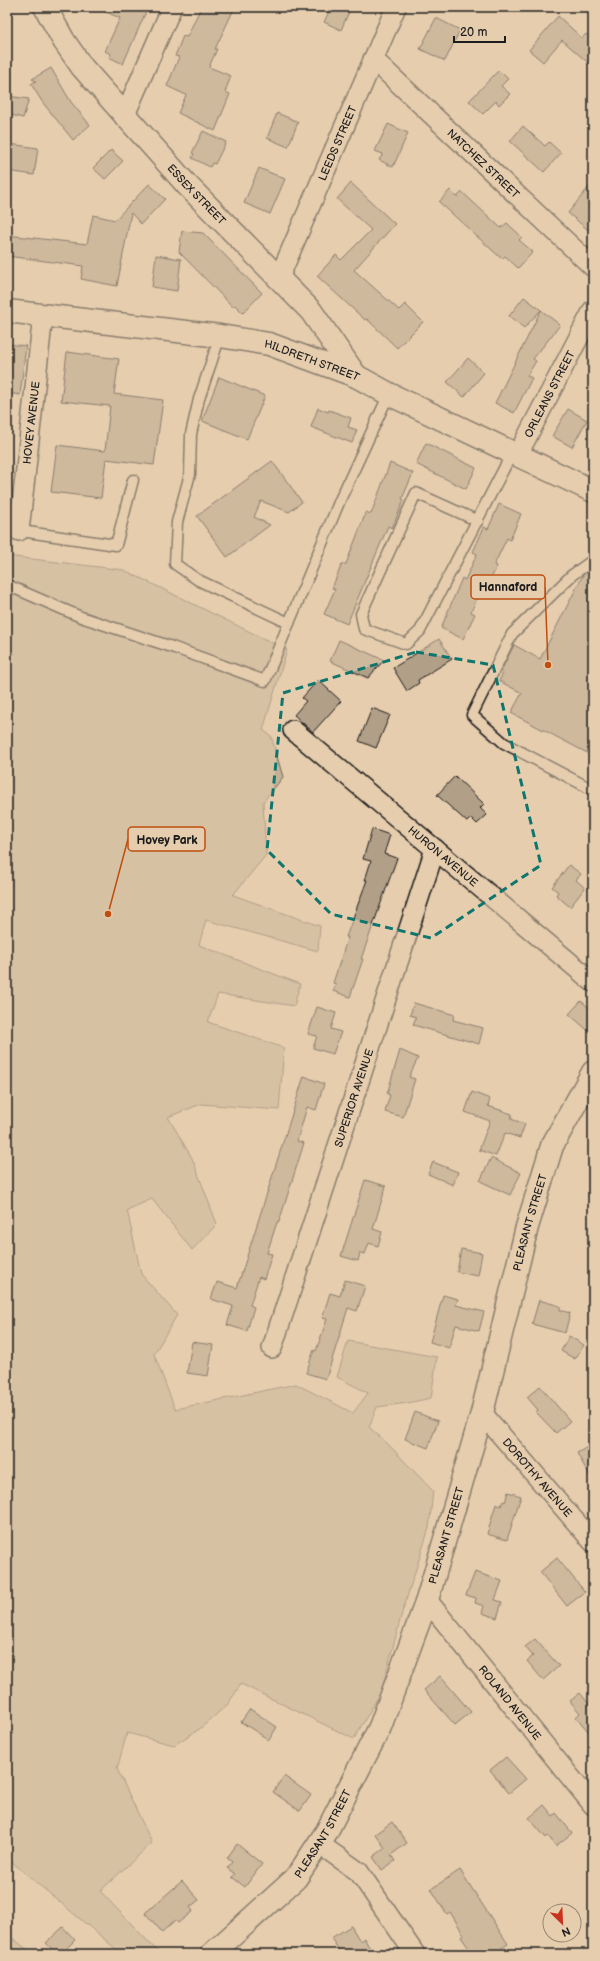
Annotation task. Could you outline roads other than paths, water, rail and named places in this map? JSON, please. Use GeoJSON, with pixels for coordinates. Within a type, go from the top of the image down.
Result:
{"type":"FeatureCollection","features":[{"type":"Feature","properties":{"kind":"street","name":"ESSEX STREET"},"geometry":{"type":"LineString","coordinates":[[45,7],[64,41],[82,67],[124,117],[186,185],[311,312],[356,376]]}},
{"type":"Feature","properties":{"kind":"street"},"geometry":{"type":"LineString","coordinates":[[124,117],[172,7]]}},
{"type":"Feature","properties":{"kind":"street","name":"LEEDS STREET"},"geometry":{"type":"LineString","coordinates":[[279,278],[396,7]]}},
{"type":"Feature","properties":{"kind":"street","name":"NATCHEZ STREET"},"geometry":{"type":"LineString","coordinates":[[373,59],[593,267]]}},
{"type":"Feature","properties":{"kind":"street","name":"ORLEANS STREET"},"geometry":{"type":"LineString","coordinates":[[515,455],[593,310]]}},
{"type":"Feature","properties":{"kind":"street","name":"HILDRETH STREET"},"geometry":{"type":"LineString","coordinates":[[7,311],[220,336],[269,344],[356,376],[389,394],[593,491]]}},
{"type":"Feature","properties":{"kind":"street","name":"HOVEY AVENUE"},"geometry":{"type":"LineString","coordinates":[[13,530],[43,315]]}},
{"type":"Feature","properties":{"kind":"street","name":"HURON AVENUE"},"geometry":{"type":"LineString","coordinates":[[293,730],[593,982]]}},
{"type":"Feature","properties":{"kind":"street","name":"SUPERIOR AVENUE"},"geometry":{"type":"LineString","coordinates":[[272,1348],[435,849]]}},
{"type":"Feature","properties":{"kind":"street","name":"PLEASANT STREET"},"geometry":{"type":"LineString","coordinates":[[212,1954],[296,1878],[327,1831],[380,1727],[427,1600],[482,1413],[527,1227],[552,1146],[593,1072]]}},
{"type":"Feature","properties":{"kind":"street","name":"DOROTHY AVENUE"},"geometry":{"type":"LineString","coordinates":[[482,1413],[593,1542]]}},
{"type":"Feature","properties":{"kind":"street","name":"ROLAND AVENUE"},"geometry":{"type":"LineString","coordinates":[[427,1600],[593,1805]]}},
{"type":"Feature","properties":{"kind":"street"},"geometry":{"type":"LineString","coordinates":[[318,1843],[358,1872],[415,1954]]}},
{"type":"Feature","properties":{"kind":"lane"},"geometry":{"type":"LineString","coordinates":[[220,336],[198,399],[191,434],[190,474],[177,522],[176,564],[198,580],[289,623]]}},
{"type":"Feature","properties":{"kind":"lane"},"geometry":{"type":"LineString","coordinates":[[7,586],[81,617],[172,647],[266,681],[340,500],[389,394]]}},
{"type":"Feature","properties":{"kind":"lane"},"geometry":{"type":"LineString","coordinates":[[478,521],[416,493],[361,614],[364,628],[406,644],[420,631],[478,521],[515,455]]}},
{"type":"Feature","properties":{"kind":"lane"},"geometry":{"type":"LineString","coordinates":[[13,530],[116,545],[134,480]]}},
{"type":"Feature","properties":{"kind":"lane"},"geometry":{"type":"LineString","coordinates":[[593,560],[572,575],[512,634],[472,715],[504,742],[593,790]]}},
{"type":"Feature","properties":{"kind":"place","name":"Hannaford"},"geometry":{"type":"Point","coordinates":[548,665]}},
{"type":"Feature","properties":{"kind":"place","name":"Hovey Park"},"geometry":{"type":"Point","coordinates":[108,914]}}]}
